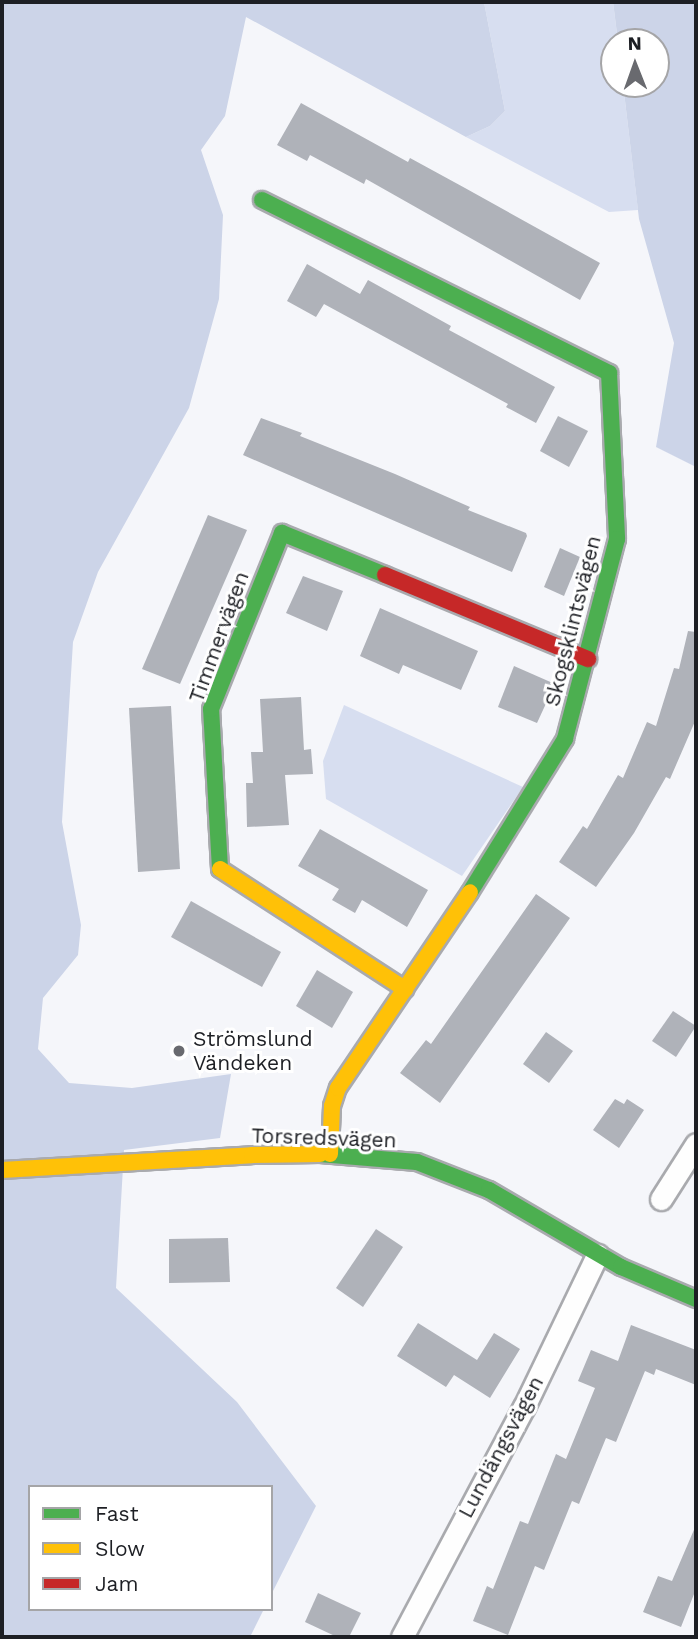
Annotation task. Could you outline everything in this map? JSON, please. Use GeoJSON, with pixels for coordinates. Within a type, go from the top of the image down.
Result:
{"type":"FeatureCollection","features":[{"type":"Feature","properties":{"kind":"street","name":"Skogsklintsvägen"},"geometry":{"type":"LineString","coordinates":[[262,201],[609,373],[617,539],[588,659],[565,739],[499,848],[338,1088],[332,1106],[330,1154]]}},
{"type":"Feature","properties":{"kind":"street","name":"Timmervägen"},"geometry":{"type":"LineString","coordinates":[[405,989],[219,869],[211,709],[282,533],[588,659]]}},
{"type":"Feature","properties":{"kind":"street"},"geometry":{"type":"LineString","coordinates":[[661,1199],[696,1144]]}},
{"type":"Feature","properties":{"kind":"street","name":"Torsredsvägen"},"geometry":{"type":"LineString","coordinates":[[2,1170],[252,1155],[330,1154],[417,1162],[489,1190],[597,1255],[696,1299]]}},
{"type":"Feature","properties":{"kind":"street","name":"Lundängsvägen"},"geometry":{"type":"LineString","coordinates":[[402,1637],[524,1407],[597,1255]]}},
{"type":"Feature","properties":{"kind":"shaded area"},"geometry":{"type":"Polygon","coordinates":[[[2,2],[484,2],[505,111],[490,126],[466,137],[246,17],[225,116],[201,150],[223,215],[219,299],[189,408],[98,572],[73,642],[62,822],[81,925],[78,955],[43,998],[38,1049],[69,1083],[132,1088],[231,1074],[220,1138],[124,1150],[116,1288],[237,1402],[316,1506],[273,1591],[273,1485],[28,1485],[28,1611],[263,1611],[250,1637],[2,1637],[2,2]]]}},
{"type":"Feature","properties":{"kind":"shaded area"},"geometry":{"type":"Polygon","coordinates":[[[484,2],[613,2],[616,28],[600,28],[600,98],[625,98],[638,210],[609,212],[466,137],[490,126],[505,111],[484,2]]]}},
{"type":"Feature","properties":{"kind":"shaded area"},"geometry":{"type":"Polygon","coordinates":[[[613,2],[696,2],[696,467],[656,447],[674,343],[639,219],[625,98],[670,98],[670,28],[616,28],[613,2]]]}},
{"type":"Feature","properties":{"kind":"shaded area"},"geometry":{"type":"Polygon","coordinates":[[[344,705],[523,787],[462,876],[326,799],[323,761],[344,705]]]}},
{"type":"Feature","properties":{"kind":"building"},"geometry":{"type":"Polygon","coordinates":[[[301,103],[408,162],[410,158],[600,263],[580,300],[366,179],[364,184],[310,155],[307,161],[277,145],[301,103]]]}},
{"type":"Feature","properties":{"kind":"building"},"geometry":{"type":"Polygon","coordinates":[[[307,264],[360,294],[368,280],[451,326],[449,330],[555,387],[536,423],[506,407],[508,404],[324,304],[316,317],[287,301],[307,264]]]}},
{"type":"Feature","properties":{"kind":"building"},"geometry":{"type":"Polygon","coordinates":[[[558,416],[588,431],[569,467],[540,451],[558,416]]]}},
{"type":"Feature","properties":{"kind":"building"},"geometry":{"type":"Polygon","coordinates":[[[261,418],[302,433],[300,436],[395,474],[470,507],[468,510],[526,533],[512,572],[243,455],[261,418]]]}},
{"type":"Feature","properties":{"kind":"building"},"geometry":{"type":"Polygon","coordinates":[[[208,515],[247,530],[180,684],[142,669],[208,515]]]}},
{"type":"Feature","properties":{"kind":"building"},"geometry":{"type":"Polygon","coordinates":[[[560,548],[580,557],[564,596],[544,587],[560,548]]]}},
{"type":"Feature","properties":{"kind":"building"},"geometry":{"type":"Polygon","coordinates":[[[303,576],[343,591],[327,631],[286,613],[303,576]]]}},
{"type":"Feature","properties":{"kind":"building"},"geometry":{"type":"Polygon","coordinates":[[[380,608],[478,651],[461,690],[403,665],[399,674],[360,656],[380,608]]]}},
{"type":"Feature","properties":{"kind":"building"},"geometry":{"type":"Polygon","coordinates":[[[688,631],[696,632],[696,719],[670,779],[666,777],[634,833],[596,887],[559,862],[583,826],[587,829],[618,775],[623,778],[647,722],[656,726],[674,668],[679,669],[688,631]]]}},
{"type":"Feature","properties":{"kind":"building"},"geometry":{"type":"Polygon","coordinates":[[[514,666],[555,684],[537,723],[498,707],[514,666]]]}},
{"type":"Feature","properties":{"kind":"building"},"geometry":{"type":"Polygon","coordinates":[[[301,697],[304,750],[311,749],[313,774],[285,775],[289,825],[247,827],[246,783],[253,783],[251,752],[263,752],[260,699],[301,697]]]}},
{"type":"Feature","properties":{"kind":"building"},"geometry":{"type":"Polygon","coordinates":[[[171,706],[180,869],[138,872],[129,708],[171,706]]]}},
{"type":"Feature","properties":{"kind":"building"},"geometry":{"type":"Polygon","coordinates":[[[320,829],[428,890],[407,927],[362,900],[355,913],[332,900],[339,889],[298,866],[320,829]]]}},
{"type":"Feature","properties":{"kind":"building"},"geometry":{"type":"Polygon","coordinates":[[[536,894],[570,918],[440,1103],[400,1073],[426,1040],[431,1044],[536,894]]]}},
{"type":"Feature","properties":{"kind":"building"},"geometry":{"type":"Polygon","coordinates":[[[191,901],[281,952],[262,987],[171,937],[191,901]]]}},
{"type":"Feature","properties":{"kind":"building"},"geometry":{"type":"Polygon","coordinates":[[[317,970],[353,992],[332,1028],[296,1006],[317,970]]]}},
{"type":"Feature","properties":{"kind":"building"},"geometry":{"type":"Polygon","coordinates":[[[673,1011],[696,1026],[676,1057],[652,1041],[673,1011]]]}},
{"type":"Feature","properties":{"kind":"building"},"geometry":{"type":"Polygon","coordinates":[[[546,1032],[573,1051],[549,1083],[523,1064],[546,1032]]]}},
{"type":"Feature","properties":{"kind":"building"},"geometry":{"type":"Polygon","coordinates":[[[615,1099],[624,1104],[627,1099],[644,1110],[619,1148],[593,1130],[615,1099]]]}},
{"type":"Feature","properties":{"kind":"building"},"geometry":{"type":"Polygon","coordinates":[[[376,1229],[403,1247],[363,1307],[336,1288],[376,1229]]]}},
{"type":"Feature","properties":{"kind":"building"},"geometry":{"type":"Polygon","coordinates":[[[228,1238],[230,1282],[169,1283],[169,1239],[228,1238]]]}},
{"type":"Feature","properties":{"kind":"building"},"geometry":{"type":"Polygon","coordinates":[[[418,1323],[477,1360],[494,1333],[520,1349],[490,1398],[454,1375],[446,1387],[397,1356],[418,1323]]]}},
{"type":"Feature","properties":{"kind":"building"},"geometry":{"type":"Polygon","coordinates":[[[631,1325],[696,1350],[696,1385],[656,1369],[654,1375],[645,1371],[616,1442],[606,1438],[579,1504],[572,1501],[544,1570],[535,1566],[508,1635],[473,1621],[487,1586],[493,1589],[520,1521],[528,1524],[556,1454],[566,1459],[595,1388],[578,1381],[591,1350],[618,1361],[631,1325]]]}},
{"type":"Feature","properties":{"kind":"building"},"geometry":{"type":"Polygon","coordinates":[[[696,1525],[696,1589],[681,1627],[643,1612],[658,1576],[672,1581],[696,1525]]]}},
{"type":"Feature","properties":{"kind":"building"},"geometry":{"type":"Polygon","coordinates":[[[318,1593],[361,1613],[349,1637],[337,1637],[305,1622],[318,1593]]]}},
{"type":"Feature","properties":{"kind":"traffic: fast"},"geometry":{"type":"LineString","coordinates":[[262,200],[609,373],[617,539],[565,739],[470,892]]}},
{"type":"Feature","properties":{"kind":"traffic: fast"},"geometry":{"type":"LineString","coordinates":[[220,869],[211,709],[282,533],[385,575]]}},
{"type":"Feature","properties":{"kind":"traffic: fast"},"geometry":{"type":"LineString","coordinates":[[320,1154],[417,1162],[489,1190],[621,1267],[696,1299]]}},
{"type":"Feature","properties":{"kind":"traffic: slow"},"geometry":{"type":"LineString","coordinates":[[220,869],[405,989]]}},
{"type":"Feature","properties":{"kind":"traffic: slow"},"geometry":{"type":"LineString","coordinates":[[330,1154],[332,1106],[338,1088],[470,892]]}},
{"type":"Feature","properties":{"kind":"traffic: slow"},"geometry":{"type":"LineString","coordinates":[[2,1170],[252,1155],[320,1154]]}},
{"type":"Feature","properties":{"kind":"traffic: jam"},"geometry":{"type":"LineString","coordinates":[[385,575],[588,659]]}},
{"type":"Feature","properties":{"kind":"place","name":"Strömslund Vändeken"},"geometry":{"type":"Point","coordinates":[179,1051]}}]}
